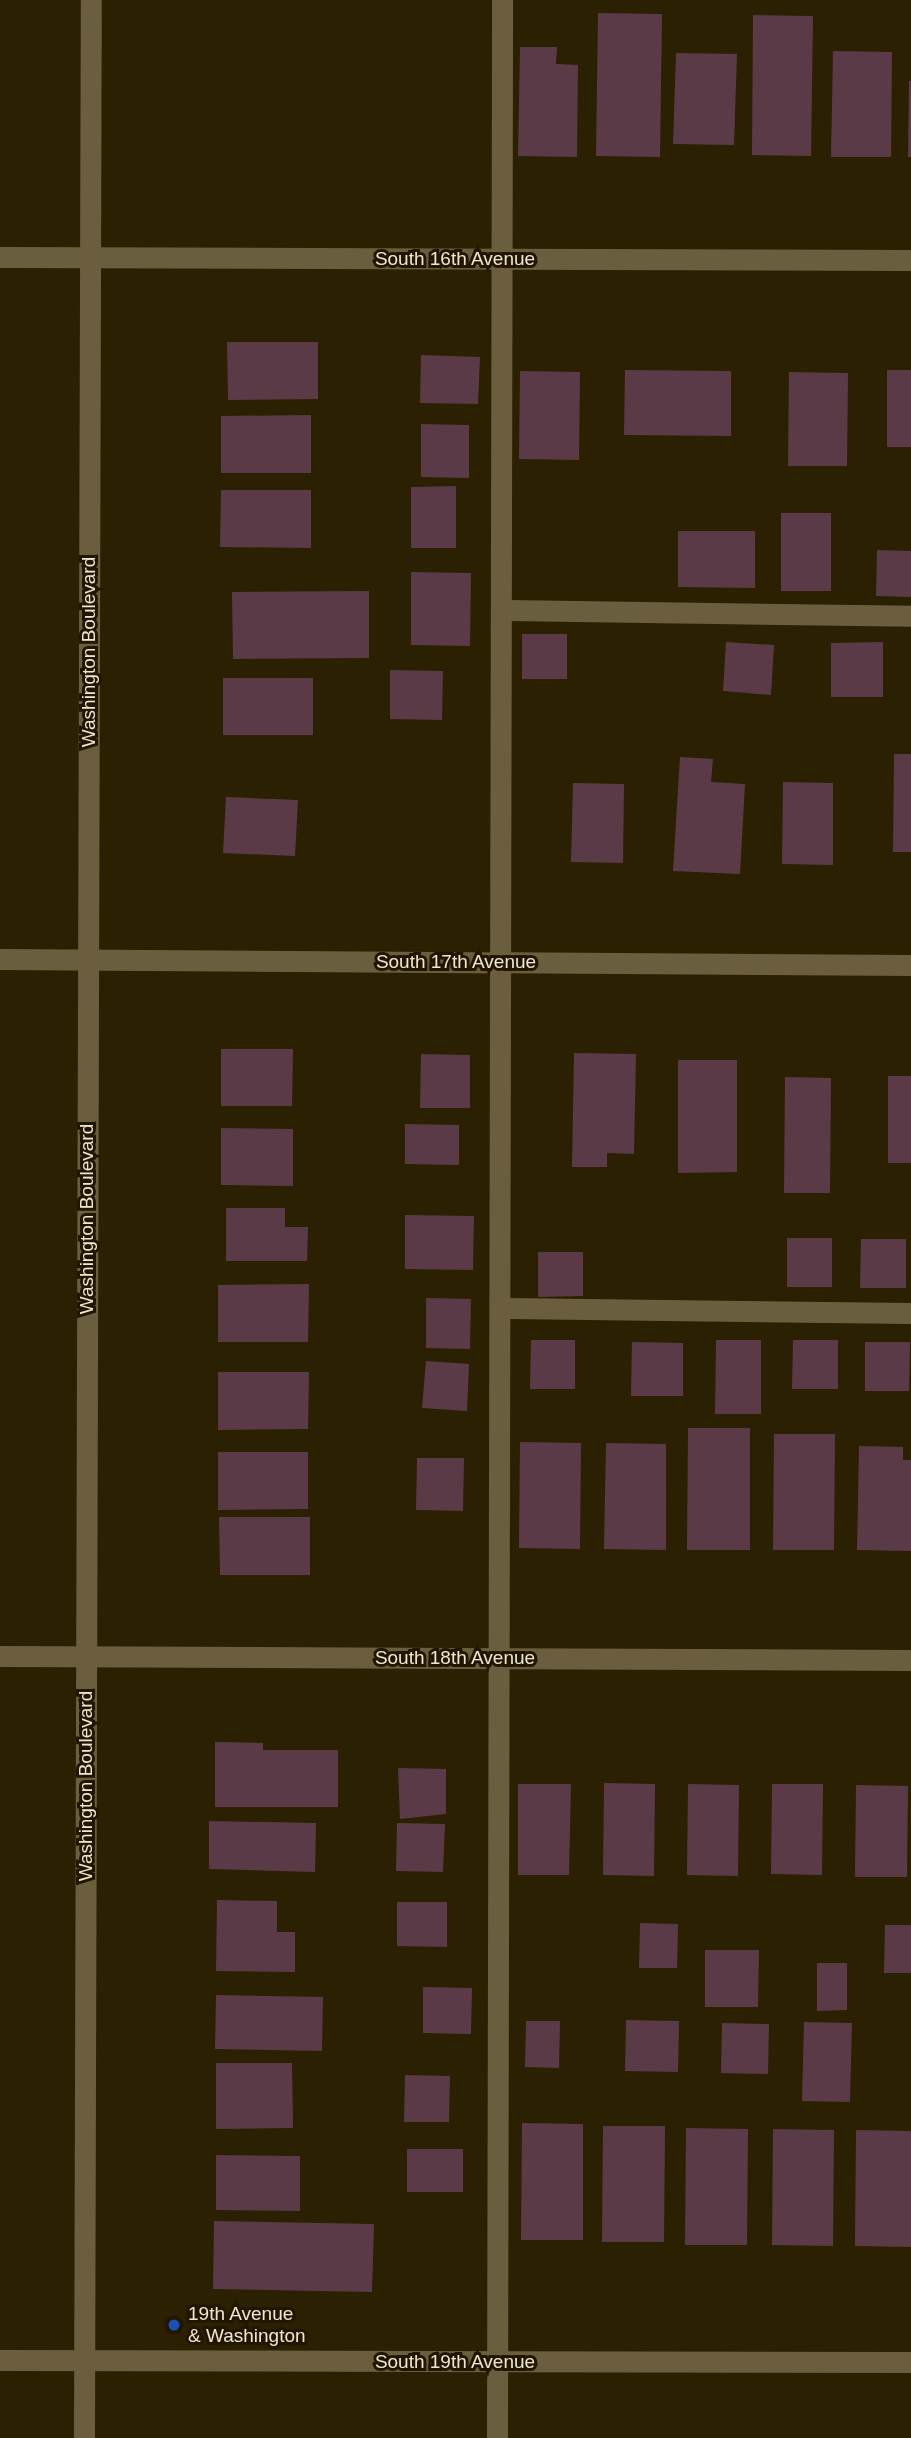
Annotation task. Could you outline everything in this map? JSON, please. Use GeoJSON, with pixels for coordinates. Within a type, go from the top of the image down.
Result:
{"type":"FeatureCollection","features":[{"type":"Feature","properties":{"kind":"street","name":"Washington Boulevard"},"geometry":{"type":"LineString","coordinates":[[84,2438],[91,0]]}},
{"type":"Feature","properties":{"kind":"street"},"geometry":{"type":"LineString","coordinates":[[497,2438],[502,0]]}},
{"type":"Feature","properties":{"kind":"street","name":"South 16th Avenue"},"geometry":{"type":"LineString","coordinates":[[0,257],[911,260]]}},
{"type":"Feature","properties":{"kind":"street"},"geometry":{"type":"LineString","coordinates":[[501,611],[911,616]]}},
{"type":"Feature","properties":{"kind":"street","name":"South 17th Avenue"},"geometry":{"type":"LineString","coordinates":[[0,959],[911,965]]}},
{"type":"Feature","properties":{"kind":"street"},"geometry":{"type":"LineString","coordinates":[[500,1308],[911,1313]]}},
{"type":"Feature","properties":{"kind":"street","name":"South 18th Avenue"},"geometry":{"type":"LineString","coordinates":[[0,1656],[911,1660]]}},
{"type":"Feature","properties":{"kind":"street","name":"South 19th Avenue"},"geometry":{"type":"LineString","coordinates":[[0,2360],[911,2362]]}},
{"type":"Feature","properties":{"kind":"building"},"geometry":{"type":"Polygon","coordinates":[[[598,13],[662,14],[660,157],[596,156],[598,13]]]}},
{"type":"Feature","properties":{"kind":"building"},"geometry":{"type":"Polygon","coordinates":[[[753,15],[813,16],[811,156],[752,155],[753,15]]]}},
{"type":"Feature","properties":{"kind":"building"},"geometry":{"type":"Polygon","coordinates":[[[520,47],[557,47],[556,64],[578,65],[577,157],[518,156],[520,47]]]}},
{"type":"Feature","properties":{"kind":"building"},"geometry":{"type":"Polygon","coordinates":[[[833,51],[892,52],[891,157],[831,157],[833,51]]]}},
{"type":"Feature","properties":{"kind":"building"},"geometry":{"type":"Polygon","coordinates":[[[676,53],[737,54],[734,145],[673,144],[676,53]]]}},
{"type":"Feature","properties":{"kind":"building"},"geometry":{"type":"Polygon","coordinates":[[[911,81],[911,157],[908,157],[911,81]]]}},
{"type":"Feature","properties":{"kind":"building"},"geometry":{"type":"Polygon","coordinates":[[[227,342],[318,342],[318,399],[228,400],[227,342]]]}},
{"type":"Feature","properties":{"kind":"building"},"geometry":{"type":"Polygon","coordinates":[[[421,355],[480,357],[478,404],[420,403],[421,355]]]}},
{"type":"Feature","properties":{"kind":"building"},"geometry":{"type":"Polygon","coordinates":[[[625,370],[731,371],[731,436],[624,435],[625,370]]]}},
{"type":"Feature","properties":{"kind":"building"},"geometry":{"type":"Polygon","coordinates":[[[887,370],[911,370],[911,447],[887,447],[887,370]]]}},
{"type":"Feature","properties":{"kind":"building"},"geometry":{"type":"Polygon","coordinates":[[[520,371],[580,372],[579,460],[519,459],[520,371]]]}},
{"type":"Feature","properties":{"kind":"building"},"geometry":{"type":"Polygon","coordinates":[[[789,372],[848,373],[847,466],[788,466],[789,372]]]}},
{"type":"Feature","properties":{"kind":"building"},"geometry":{"type":"Polygon","coordinates":[[[311,415],[311,473],[221,473],[221,416],[311,415]]]}},
{"type":"Feature","properties":{"kind":"building"},"geometry":{"type":"Polygon","coordinates":[[[421,424],[469,425],[469,478],[421,477],[421,424]]]}},
{"type":"Feature","properties":{"kind":"building"},"geometry":{"type":"Polygon","coordinates":[[[456,486],[456,548],[411,548],[411,487],[456,486]]]}},
{"type":"Feature","properties":{"kind":"building"},"geometry":{"type":"Polygon","coordinates":[[[221,490],[311,490],[311,548],[220,547],[221,490]]]}},
{"type":"Feature","properties":{"kind":"building"},"geometry":{"type":"Polygon","coordinates":[[[781,513],[831,513],[831,591],[781,591],[781,513]]]}},
{"type":"Feature","properties":{"kind":"building"},"geometry":{"type":"Polygon","coordinates":[[[678,531],[755,531],[755,588],[678,587],[678,531]]]}},
{"type":"Feature","properties":{"kind":"building"},"geometry":{"type":"Polygon","coordinates":[[[877,550],[911,551],[911,597],[876,596],[877,550]]]}},
{"type":"Feature","properties":{"kind":"building"},"geometry":{"type":"Polygon","coordinates":[[[411,572],[471,573],[470,646],[411,645],[411,572]]]}},
{"type":"Feature","properties":{"kind":"building"},"geometry":{"type":"Polygon","coordinates":[[[369,591],[369,658],[233,659],[232,592],[369,591]]]}},
{"type":"Feature","properties":{"kind":"building"},"geometry":{"type":"Polygon","coordinates":[[[522,634],[567,634],[567,679],[522,679],[522,634]]]}},
{"type":"Feature","properties":{"kind":"building"},"geometry":{"type":"Polygon","coordinates":[[[726,642],[774,645],[771,695],[723,691],[726,642]]]}},
{"type":"Feature","properties":{"kind":"building"},"geometry":{"type":"Polygon","coordinates":[[[883,642],[883,697],[831,697],[831,643],[883,642]]]}},
{"type":"Feature","properties":{"kind":"building"},"geometry":{"type":"Polygon","coordinates":[[[390,670],[443,671],[442,720],[390,719],[390,670]]]}},
{"type":"Feature","properties":{"kind":"building"},"geometry":{"type":"Polygon","coordinates":[[[223,678],[313,678],[313,735],[223,735],[223,678]]]}},
{"type":"Feature","properties":{"kind":"building"},"geometry":{"type":"Polygon","coordinates":[[[894,754],[911,754],[911,852],[893,852],[894,754]]]}},
{"type":"Feature","properties":{"kind":"building"},"geometry":{"type":"Polygon","coordinates":[[[680,757],[713,759],[711,782],[745,784],[740,874],[673,871],[680,757]]]}},
{"type":"Feature","properties":{"kind":"building"},"geometry":{"type":"Polygon","coordinates":[[[783,782],[833,783],[833,865],[782,864],[783,782]]]}},
{"type":"Feature","properties":{"kind":"building"},"geometry":{"type":"Polygon","coordinates":[[[573,783],[624,784],[623,863],[571,862],[573,783]]]}},
{"type":"Feature","properties":{"kind":"building"},"geometry":{"type":"Polygon","coordinates":[[[226,797],[298,800],[295,856],[223,853],[226,797]]]}},
{"type":"Feature","properties":{"kind":"building"},"geometry":{"type":"Polygon","coordinates":[[[221,1049],[293,1049],[292,1106],[221,1106],[221,1049]]]}},
{"type":"Feature","properties":{"kind":"building"},"geometry":{"type":"Polygon","coordinates":[[[574,1053],[636,1054],[634,1154],[607,1153],[607,1167],[572,1167],[574,1053]]]}},
{"type":"Feature","properties":{"kind":"building"},"geometry":{"type":"Polygon","coordinates":[[[421,1054],[470,1055],[470,1108],[420,1108],[421,1054]]]}},
{"type":"Feature","properties":{"kind":"building"},"geometry":{"type":"Polygon","coordinates":[[[678,1060],[737,1060],[737,1172],[678,1173],[678,1060]]]}},
{"type":"Feature","properties":{"kind":"building"},"geometry":{"type":"Polygon","coordinates":[[[888,1076],[911,1076],[911,1163],[888,1163],[888,1076]]]}},
{"type":"Feature","properties":{"kind":"building"},"geometry":{"type":"Polygon","coordinates":[[[785,1077],[831,1078],[830,1193],[784,1193],[785,1077]]]}},
{"type":"Feature","properties":{"kind":"building"},"geometry":{"type":"Polygon","coordinates":[[[405,1124],[459,1125],[459,1165],[405,1164],[405,1124]]]}},
{"type":"Feature","properties":{"kind":"building"},"geometry":{"type":"Polygon","coordinates":[[[221,1128],[293,1129],[293,1186],[221,1185],[221,1128]]]}},
{"type":"Feature","properties":{"kind":"building"},"geometry":{"type":"Polygon","coordinates":[[[226,1208],[285,1208],[285,1227],[308,1227],[307,1261],[226,1261],[226,1208]]]}},
{"type":"Feature","properties":{"kind":"building"},"geometry":{"type":"Polygon","coordinates":[[[405,1215],[474,1216],[473,1270],[405,1269],[405,1215]]]}},
{"type":"Feature","properties":{"kind":"building"},"geometry":{"type":"Polygon","coordinates":[[[787,1238],[832,1238],[832,1287],[787,1287],[787,1238]]]}},
{"type":"Feature","properties":{"kind":"building"},"geometry":{"type":"Polygon","coordinates":[[[861,1239],[906,1239],[906,1288],[860,1288],[861,1239]]]}},
{"type":"Feature","properties":{"kind":"building"},"geometry":{"type":"Polygon","coordinates":[[[538,1252],[583,1252],[583,1296],[538,1297],[538,1252]]]}},
{"type":"Feature","properties":{"kind":"building"},"geometry":{"type":"Polygon","coordinates":[[[309,1284],[308,1342],[218,1342],[218,1285],[309,1284]]]}},
{"type":"Feature","properties":{"kind":"building"},"geometry":{"type":"Polygon","coordinates":[[[426,1298],[471,1299],[470,1349],[426,1348],[426,1298]]]}},
{"type":"Feature","properties":{"kind":"building"},"geometry":{"type":"Polygon","coordinates":[[[531,1340],[575,1340],[575,1389],[530,1389],[531,1340]]]}},
{"type":"Feature","properties":{"kind":"building"},"geometry":{"type":"Polygon","coordinates":[[[716,1340],[761,1340],[761,1414],[715,1414],[716,1340]]]}},
{"type":"Feature","properties":{"kind":"building"},"geometry":{"type":"Polygon","coordinates":[[[793,1340],[838,1340],[838,1389],[792,1389],[793,1340]]]}},
{"type":"Feature","properties":{"kind":"building"},"geometry":{"type":"Polygon","coordinates":[[[632,1342],[683,1343],[683,1396],[631,1396],[632,1342]]]}},
{"type":"Feature","properties":{"kind":"building"},"geometry":{"type":"Polygon","coordinates":[[[865,1342],[910,1342],[909,1391],[865,1391],[865,1342]]]}},
{"type":"Feature","properties":{"kind":"building"},"geometry":{"type":"Polygon","coordinates":[[[426,1361],[469,1364],[467,1411],[422,1408],[426,1361]]]}},
{"type":"Feature","properties":{"kind":"building"},"geometry":{"type":"Polygon","coordinates":[[[218,1372],[309,1372],[308,1429],[218,1430],[218,1372]]]}},
{"type":"Feature","properties":{"kind":"building"},"geometry":{"type":"Polygon","coordinates":[[[688,1428],[750,1428],[750,1550],[687,1550],[688,1428]]]}},
{"type":"Feature","properties":{"kind":"building"},"geometry":{"type":"Polygon","coordinates":[[[774,1434],[835,1434],[834,1550],[773,1550],[774,1434]]]}},
{"type":"Feature","properties":{"kind":"building"},"geometry":{"type":"Polygon","coordinates":[[[520,1442],[581,1443],[580,1549],[519,1548],[520,1442]]]}},
{"type":"Feature","properties":{"kind":"building"},"geometry":{"type":"Polygon","coordinates":[[[606,1443],[666,1444],[666,1550],[604,1549],[606,1443]]]}},
{"type":"Feature","properties":{"kind":"building"},"geometry":{"type":"Polygon","coordinates":[[[859,1446],[903,1447],[903,1460],[911,1460],[911,1551],[857,1550],[859,1446]]]}},
{"type":"Feature","properties":{"kind":"building"},"geometry":{"type":"Polygon","coordinates":[[[218,1452],[308,1452],[308,1509],[218,1510],[218,1452]]]}},
{"type":"Feature","properties":{"kind":"building"},"geometry":{"type":"Polygon","coordinates":[[[417,1458],[464,1458],[463,1511],[416,1510],[417,1458]]]}},
{"type":"Feature","properties":{"kind":"building"},"geometry":{"type":"Polygon","coordinates":[[[219,1517],[310,1517],[310,1575],[220,1575],[219,1517]]]}},
{"type":"Feature","properties":{"kind":"building"},"geometry":{"type":"Polygon","coordinates":[[[215,1742],[263,1743],[263,1750],[338,1750],[338,1807],[215,1807],[215,1742]]]}},
{"type":"Feature","properties":{"kind":"building"},"geometry":{"type":"Polygon","coordinates":[[[398,1768],[446,1769],[446,1814],[400,1819],[398,1768]]]}},
{"type":"Feature","properties":{"kind":"building"},"geometry":{"type":"Polygon","coordinates":[[[604,1783],[655,1784],[654,1876],[603,1875],[604,1783]]]}},
{"type":"Feature","properties":{"kind":"building"},"geometry":{"type":"Polygon","coordinates":[[[518,1784],[571,1784],[569,1875],[518,1875],[518,1784]]]}},
{"type":"Feature","properties":{"kind":"building"},"geometry":{"type":"Polygon","coordinates":[[[688,1784],[739,1785],[738,1876],[687,1875],[688,1784]]]}},
{"type":"Feature","properties":{"kind":"building"},"geometry":{"type":"Polygon","coordinates":[[[772,1784],[823,1784],[822,1875],[771,1874],[772,1784]]]}},
{"type":"Feature","properties":{"kind":"building"},"geometry":{"type":"Polygon","coordinates":[[[856,1785],[908,1786],[907,1877],[855,1877],[856,1785]]]}},
{"type":"Feature","properties":{"kind":"building"},"geometry":{"type":"Polygon","coordinates":[[[209,1821],[316,1823],[315,1872],[209,1869],[209,1821]]]}},
{"type":"Feature","properties":{"kind":"building"},"geometry":{"type":"Polygon","coordinates":[[[397,1823],[445,1824],[443,1872],[396,1871],[397,1823]]]}},
{"type":"Feature","properties":{"kind":"building"},"geometry":{"type":"Polygon","coordinates":[[[217,1900],[277,1901],[277,1932],[295,1932],[295,1972],[216,1971],[217,1900]]]}},
{"type":"Feature","properties":{"kind":"building"},"geometry":{"type":"Polygon","coordinates":[[[397,1902],[447,1902],[447,1947],[397,1946],[397,1902]]]}},
{"type":"Feature","properties":{"kind":"building"},"geometry":{"type":"Polygon","coordinates":[[[640,1923],[678,1924],[677,1968],[639,1968],[640,1923]]]}},
{"type":"Feature","properties":{"kind":"building"},"geometry":{"type":"Polygon","coordinates":[[[885,1925],[911,1925],[911,1973],[884,1973],[885,1925]]]}},
{"type":"Feature","properties":{"kind":"building"},"geometry":{"type":"Polygon","coordinates":[[[705,1950],[759,1950],[758,2007],[705,2007],[705,1950]]]}},
{"type":"Feature","properties":{"kind":"building"},"geometry":{"type":"Polygon","coordinates":[[[817,1963],[847,1963],[847,2010],[817,2011],[817,1963]]]}},
{"type":"Feature","properties":{"kind":"building"},"geometry":{"type":"Polygon","coordinates":[[[423,1987],[472,1988],[471,2034],[423,2033],[423,1987]]]}},
{"type":"Feature","properties":{"kind":"building"},"geometry":{"type":"Polygon","coordinates":[[[216,1995],[323,1997],[322,2051],[215,2049],[216,1995]]]}},
{"type":"Feature","properties":{"kind":"building"},"geometry":{"type":"Polygon","coordinates":[[[626,2020],[679,2021],[678,2072],[625,2071],[626,2020]]]}},
{"type":"Feature","properties":{"kind":"building"},"geometry":{"type":"Polygon","coordinates":[[[526,2021],[560,2021],[559,2068],[525,2067],[526,2021]]]}},
{"type":"Feature","properties":{"kind":"building"},"geometry":{"type":"Polygon","coordinates":[[[804,2022],[852,2023],[850,2102],[802,2101],[804,2022]]]}},
{"type":"Feature","properties":{"kind":"building"},"geometry":{"type":"Polygon","coordinates":[[[722,2023],[769,2024],[768,2074],[721,2073],[722,2023]]]}},
{"type":"Feature","properties":{"kind":"building"},"geometry":{"type":"Polygon","coordinates":[[[216,2063],[292,2063],[293,2128],[216,2129],[216,2063]]]}},
{"type":"Feature","properties":{"kind":"building"},"geometry":{"type":"Polygon","coordinates":[[[405,2075],[450,2076],[449,2122],[404,2122],[405,2075]]]}},
{"type":"Feature","properties":{"kind":"building"},"geometry":{"type":"Polygon","coordinates":[[[522,2123],[583,2124],[583,2240],[521,2240],[522,2123]]]}},
{"type":"Feature","properties":{"kind":"building"},"geometry":{"type":"Polygon","coordinates":[[[603,2126],[665,2126],[664,2242],[602,2242],[603,2126]]]}},
{"type":"Feature","properties":{"kind":"building"},"geometry":{"type":"Polygon","coordinates":[[[686,2128],[748,2129],[747,2245],[685,2245],[686,2128]]]}},
{"type":"Feature","properties":{"kind":"building"},"geometry":{"type":"Polygon","coordinates":[[[773,2129],[834,2130],[833,2246],[772,2245],[773,2129]]]}},
{"type":"Feature","properties":{"kind":"building"},"geometry":{"type":"Polygon","coordinates":[[[856,2130],[911,2131],[911,2247],[855,2246],[856,2130]]]}},
{"type":"Feature","properties":{"kind":"building"},"geometry":{"type":"Polygon","coordinates":[[[407,2149],[463,2149],[463,2192],[407,2192],[407,2149]]]}},
{"type":"Feature","properties":{"kind":"building"},"geometry":{"type":"Polygon","coordinates":[[[216,2155],[300,2156],[300,2211],[216,2210],[216,2155]]]}},
{"type":"Feature","properties":{"kind":"building"},"geometry":{"type":"Polygon","coordinates":[[[214,2221],[374,2224],[372,2292],[213,2289],[214,2221]]]}},
{"type":"Feature","properties":{"kind":"place","name":"19th Avenue & Washington"},"geometry":{"type":"Point","coordinates":[174,2325]}}]}
